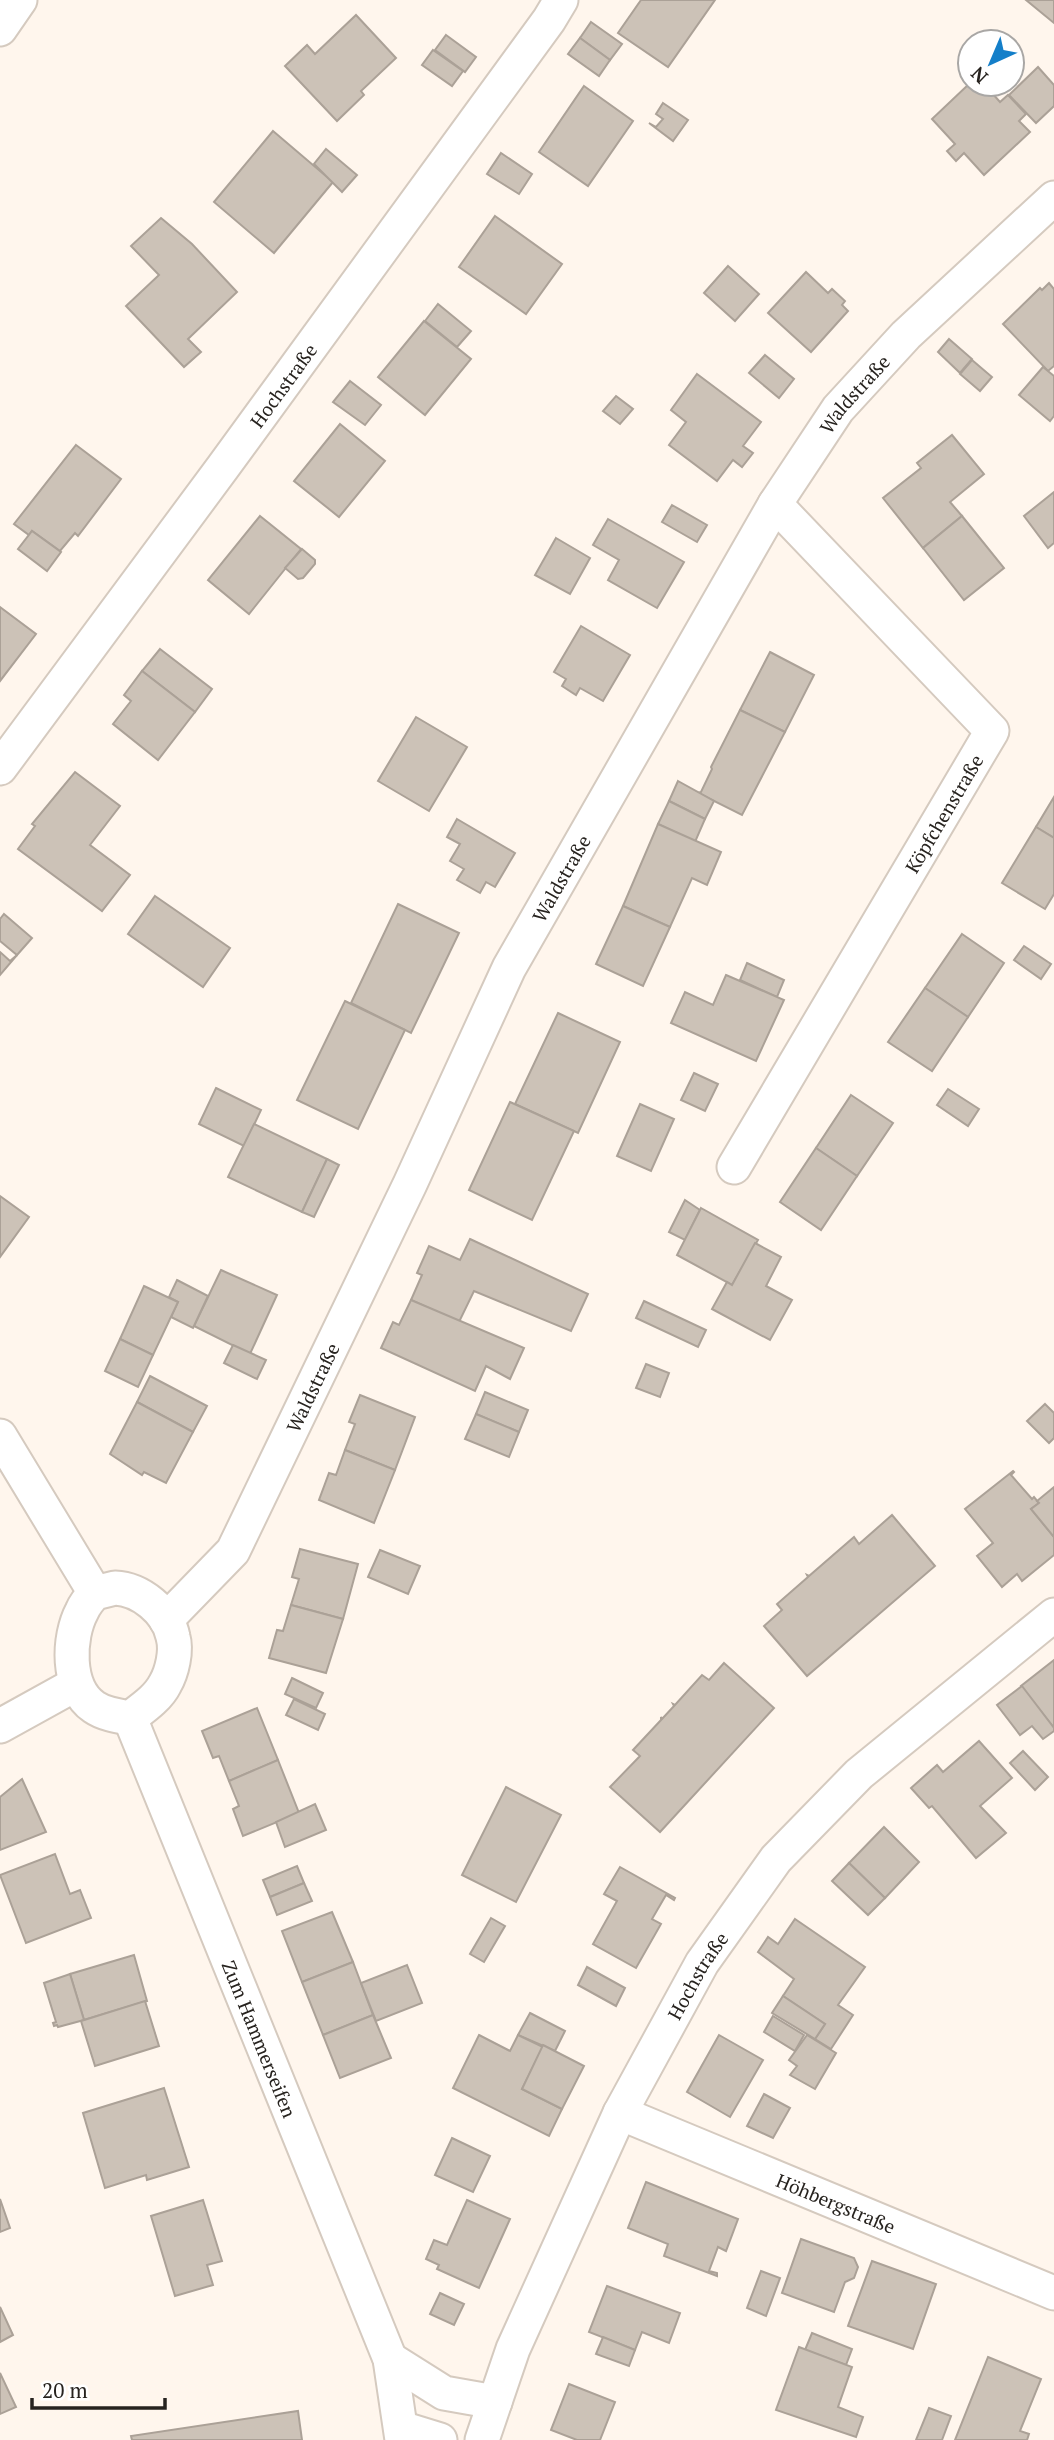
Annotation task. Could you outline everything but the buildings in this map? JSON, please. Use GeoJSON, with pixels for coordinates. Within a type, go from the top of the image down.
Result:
{"type":"FeatureCollection","features":[{"type":"Feature","properties":{"kind":"street"},"geometry":{"type":"LineString","coordinates":[[0,29],[20,0]]}},
{"type":"Feature","properties":{"kind":"street","name":"Hochstraße"},"geometry":{"type":"LineString","coordinates":[[0,768],[541,31],[561,0]]}},
{"type":"Feature","properties":{"kind":"street","name":"Waldstraße"},"geometry":{"type":"LineString","coordinates":[[166,1620],[233,1551],[404,1196],[509,968],[775,504],[838,408],[906,335],[1054,198]]}},
{"type":"Feature","properties":{"kind":"street","name":"Köpfchenstraße"},"geometry":{"type":"LineString","coordinates":[[734,1167],[992,731],[775,504]]}},
{"type":"Feature","properties":{"kind":"street"},"geometry":{"type":"LineString","coordinates":[[0,1436],[94,1592]]}},
{"type":"Feature","properties":{"kind":"street"},"geometry":{"type":"LineString","coordinates":[[128,1588],[151,1602],[166,1620],[174,1637],[172,1668],[165,1686],[130,1718],[115,1716],[94,1707],[76,1684],[73,1636],[81,1612],[94,1592],[128,1588]]}},
{"type":"Feature","properties":{"kind":"street","name":"Hochstraße"},"geometry":{"type":"LineString","coordinates":[[482,2440],[513,2349],[620,2113],[702,1963],[776,1859],[859,1774],[1054,1615]]}},
{"type":"Feature","properties":{"kind":"street"},"geometry":{"type":"LineString","coordinates":[[0,1726],[76,1684]]}},
{"type":"Feature","properties":{"kind":"street","name":"Zum Hammerseifen"},"geometry":{"type":"LineString","coordinates":[[130,1718],[390,2359],[401,2434],[440,2440]]}},
{"type":"Feature","properties":{"kind":"street","name":"Höhbergstraße"},"geometry":{"type":"LineString","coordinates":[[620,2113],[1054,2294]]}},
{"type":"Feature","properties":{"kind":"street"},"geometry":{"type":"LineString","coordinates":[[390,2359],[443,2393],[495,2402]]}}]}
